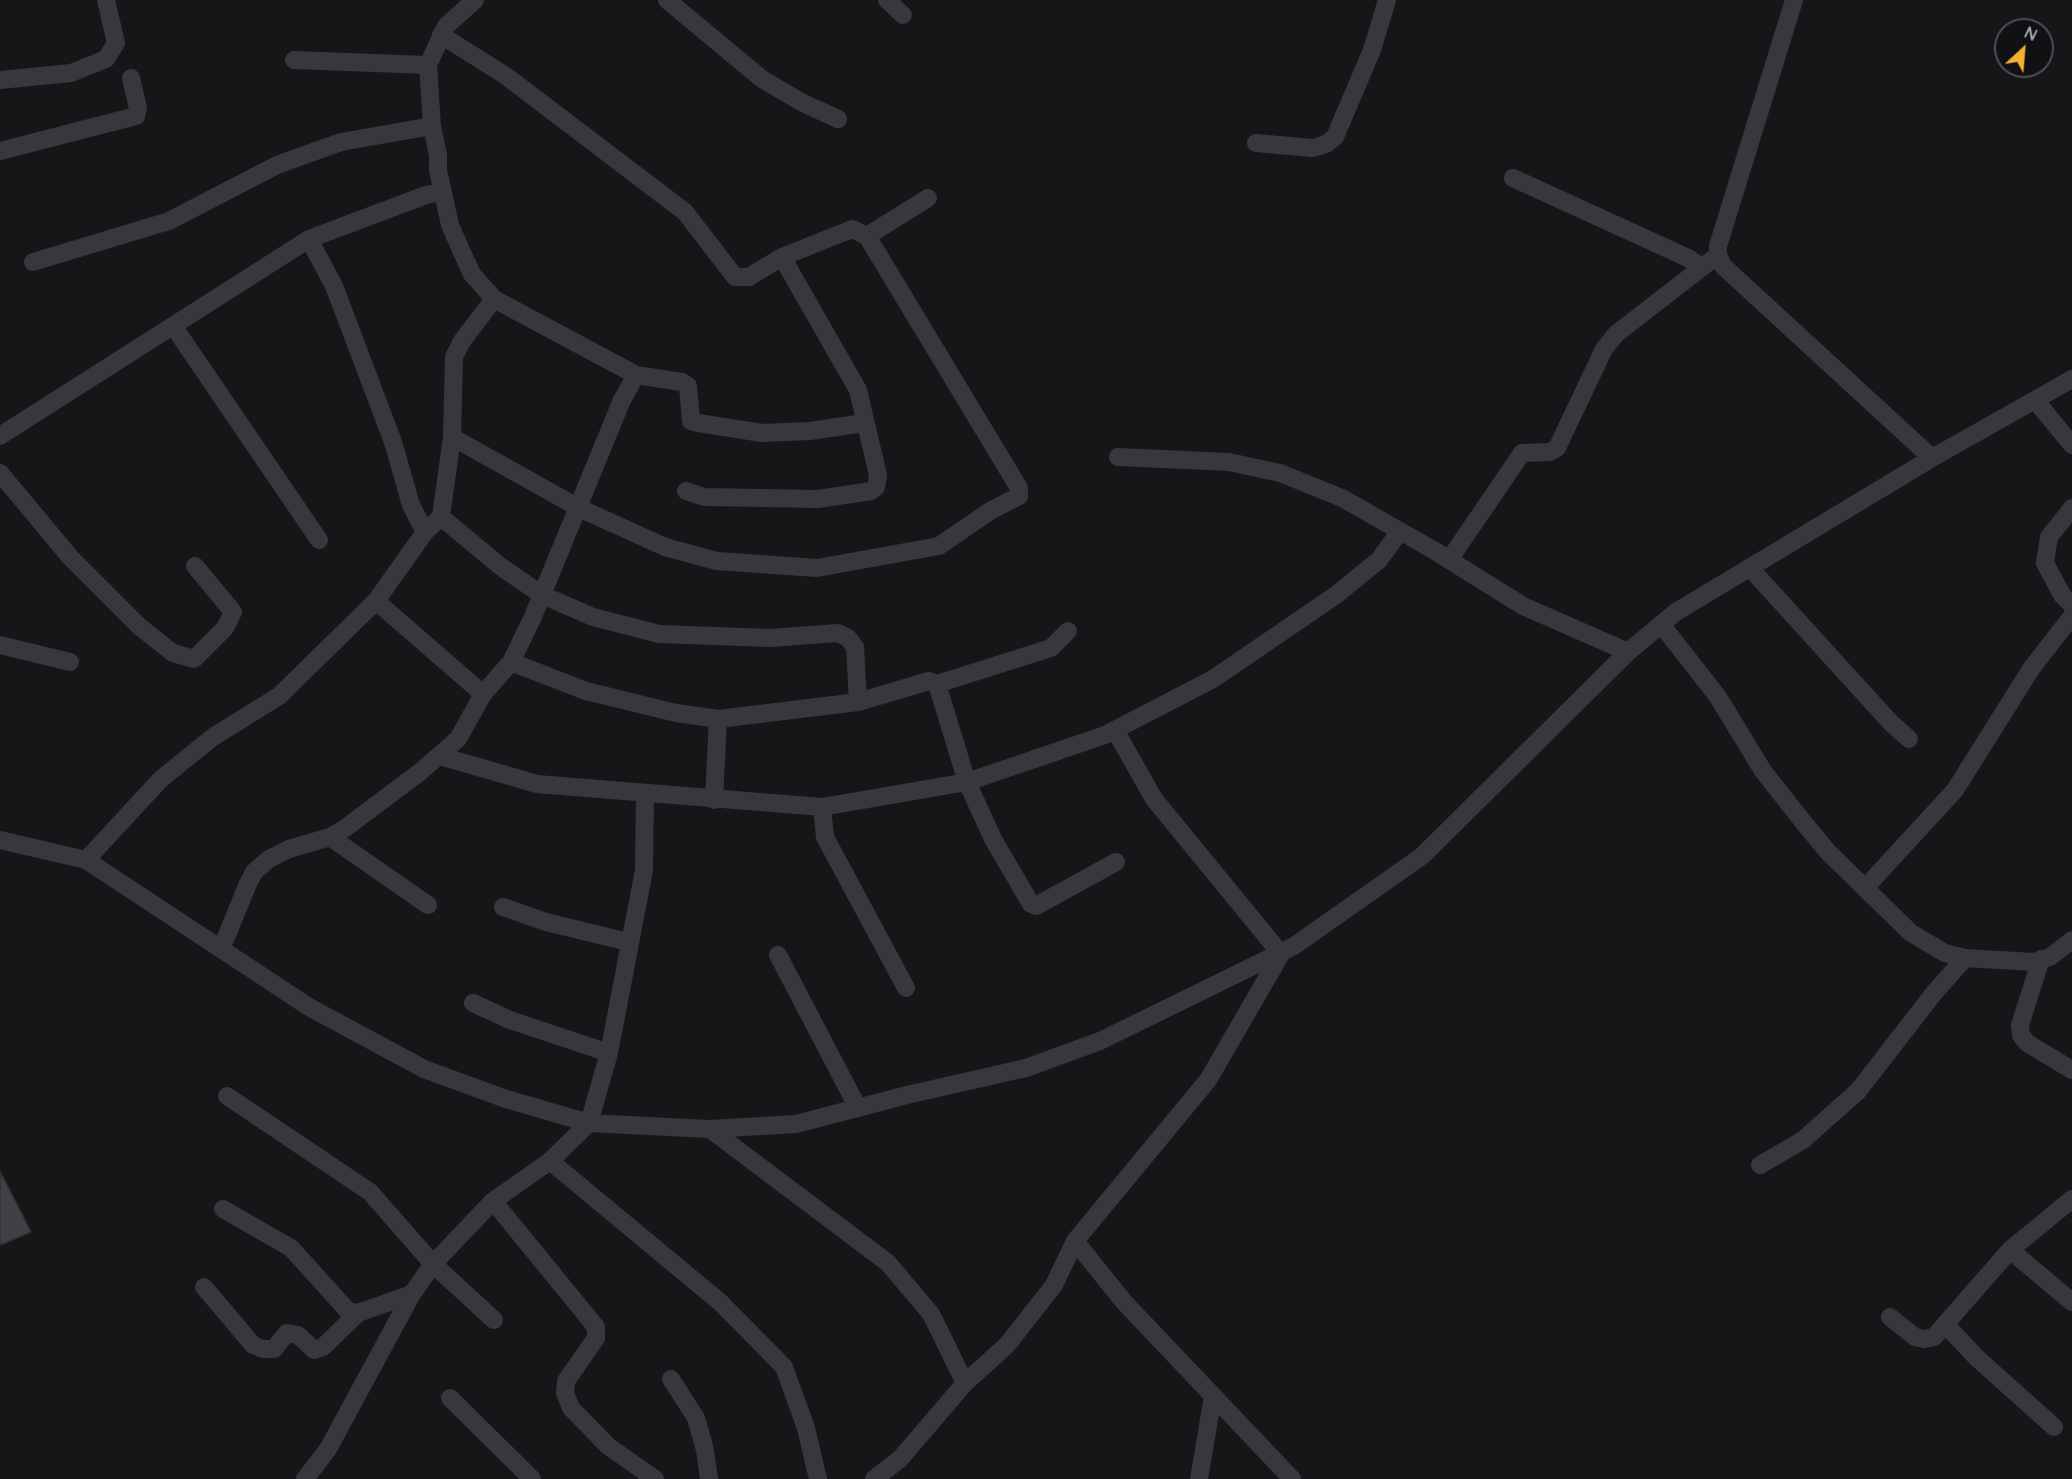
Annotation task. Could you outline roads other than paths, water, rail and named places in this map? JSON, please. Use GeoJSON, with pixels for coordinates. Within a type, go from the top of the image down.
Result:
{"type":"FeatureCollection","features":[{"type":"Feature","properties":{"kind":"street"},"geometry":{"type":"LineString","coordinates":[[0,80],[71,73],[106,59],[116,43],[106,0]]}},
{"type":"Feature","properties":{"kind":"street"},"geometry":{"type":"LineString","coordinates":[[475,0],[446,26],[428,65],[432,126],[442,192],[450,225],[472,274],[494,299],[636,375],[682,382],[688,387],[691,421],[762,433],[810,431],[864,423]]}},
{"type":"Feature","properties":{"kind":"street"},"geometry":{"type":"LineString","coordinates":[[667,0],[762,80],[802,103],[838,119]]}},
{"type":"Feature","properties":{"kind":"street"},"geometry":{"type":"LineString","coordinates":[[887,0],[903,15]]}},
{"type":"Feature","properties":{"kind":"street"},"geometry":{"type":"LineString","coordinates":[[1256,143],[1313,148],[1326,144],[1335,137],[1372,50],[1387,0]]}},
{"type":"Feature","properties":{"kind":"street"},"geometry":{"type":"LineString","coordinates":[[1794,0],[1718,246],[1718,255],[1723,266],[1932,458]]}},
{"type":"Feature","properties":{"kind":"street"},"geometry":{"type":"LineString","coordinates":[[441,35],[506,76],[685,212],[730,274],[742,278],[749,277],[782,257],[852,229],[867,236],[1019,488],[1019,496],[990,511],[939,546],[818,568],[717,561],[665,547],[579,508],[452,437]]}},
{"type":"Feature","properties":{"kind":"street"},"geometry":{"type":"LineString","coordinates":[[294,60],[428,65]]}},
{"type":"Feature","properties":{"kind":"street"},"geometry":{"type":"LineString","coordinates":[[0,151],[136,116],[138,108],[131,78]]}},
{"type":"Feature","properties":{"kind":"street"},"geometry":{"type":"LineString","coordinates":[[33,262],[169,221],[277,165],[341,142],[432,126]]}},
{"type":"Feature","properties":{"kind":"street"},"geometry":{"type":"LineString","coordinates":[[1514,178],[1688,258],[1701,267]]}},
{"type":"Feature","properties":{"kind":"street"},"geometry":{"type":"LineString","coordinates":[[0,436],[309,239],[426,195],[442,192]]}},
{"type":"Feature","properties":{"kind":"street"},"geometry":{"type":"LineString","coordinates":[[867,236],[928,198]]}},
{"type":"Feature","properties":{"kind":"street"},"geometry":{"type":"LineString","coordinates":[[309,239],[334,286],[393,442],[411,505],[425,532]]}},
{"type":"Feature","properties":{"kind":"street"},"geometry":{"type":"LineString","coordinates":[[1449,560],[1522,453],[1550,452],[1557,448],[1604,349],[1616,334],[1718,255]]}},
{"type":"Feature","properties":{"kind":"street"},"geometry":{"type":"LineString","coordinates":[[686,491],[704,497],[818,499],[871,491],[876,487],[878,475],[858,390],[782,257]]}},
{"type":"Feature","properties":{"kind":"street"},"geometry":{"type":"LineString","coordinates":[[86,860],[161,779],[213,737],[279,696],[376,601],[425,532],[441,517],[452,437],[454,357],[462,341],[494,299]]}},
{"type":"Feature","properties":{"kind":"street"},"geometry":{"type":"LineString","coordinates":[[174,327],[319,540]]}},
{"type":"Feature","properties":{"kind":"street"},"geometry":{"type":"LineString","coordinates":[[222,947],[254,872],[269,859],[289,849],[330,837],[440,756],[458,739],[483,694],[511,662],[579,508],[622,400],[636,375]]}},
{"type":"Feature","properties":{"kind":"street"},"geometry":{"type":"LineString","coordinates":[[0,840],[86,860],[146,901],[222,947],[309,1007],[424,1070],[506,1099],[589,1123],[710,1129],[796,1124],[1036,1064],[1100,1041],[1281,954],[1397,876],[1422,856],[1628,652],[1660,624],[1932,458],[2072,379]]}},
{"type":"Feature","properties":{"kind":"street"},"geometry":{"type":"LineString","coordinates":[[2036,401],[2072,445]]}},
{"type":"Feature","properties":{"kind":"street"},"geometry":{"type":"LineString","coordinates":[[1118,457],[1229,462],[1259,467],[1342,498],[1523,606],[1628,652]]}},
{"type":"Feature","properties":{"kind":"street"},"geometry":{"type":"LineString","coordinates":[[0,473],[70,557],[140,627],[173,653],[194,659],[225,628],[233,612],[195,566]]}},
{"type":"Feature","properties":{"kind":"street"},"geometry":{"type":"LineString","coordinates":[[2072,508],[2049,537],[2046,563],[2062,595],[2072,605]]}},
{"type":"Feature","properties":{"kind":"street"},"geometry":{"type":"LineString","coordinates":[[441,517],[500,566],[542,595],[593,617],[659,634],[770,638],[838,633],[848,638],[855,647],[858,702]]}},
{"type":"Feature","properties":{"kind":"street"},"geometry":{"type":"LineString","coordinates":[[440,756],[537,784],[822,807],[967,782],[1115,730],[1213,679],[1336,595],[1379,560],[1400,531]]}},
{"type":"Feature","properties":{"kind":"street"},"geometry":{"type":"LineString","coordinates":[[1750,568],[1891,723],[1910,739]]}},
{"type":"Feature","properties":{"kind":"street"},"geometry":{"type":"LineString","coordinates":[[376,601],[483,694]]}},
{"type":"Feature","properties":{"kind":"street"},"geometry":{"type":"LineString","coordinates":[[1865,888],[1955,790],[2031,669],[2072,616]]}},
{"type":"Feature","properties":{"kind":"street"},"geometry":{"type":"LineString","coordinates":[[1660,624],[1718,697],[1763,771],[1828,852],[1911,933],[1945,952],[1965,958],[2034,962],[2050,957],[2072,940]]}},
{"type":"Feature","properties":{"kind":"street"},"geometry":{"type":"LineString","coordinates":[[511,662],[586,691],[675,713],[718,719],[858,702],[928,681],[938,684],[1051,648],[1068,631]]}},
{"type":"Feature","properties":{"kind":"street"},"geometry":{"type":"LineString","coordinates":[[0,645],[70,662]]}},
{"type":"Feature","properties":{"kind":"street"},"geometry":{"type":"LineString","coordinates":[[938,684],[967,782],[993,839],[1031,904],[1036,906],[1116,862]]}},
{"type":"Feature","properties":{"kind":"street"},"geometry":{"type":"LineString","coordinates":[[714,800],[718,719]]}},
{"type":"Feature","properties":{"kind":"street"},"geometry":{"type":"LineString","coordinates":[[1115,730],[1160,807],[1281,954]]}},
{"type":"Feature","properties":{"kind":"street"},"geometry":{"type":"LineString","coordinates":[[305,1479],[328,1449],[412,1294],[434,1264],[493,1201],[550,1161],[589,1123],[609,1053],[628,942],[644,870],[645,793]]}},
{"type":"Feature","properties":{"kind":"street"},"geometry":{"type":"LineString","coordinates":[[822,807],[825,837],[906,988]]}},
{"type":"Feature","properties":{"kind":"street"},"geometry":{"type":"LineString","coordinates":[[330,837],[428,905]]}},
{"type":"Feature","properties":{"kind":"street"},"geometry":{"type":"LineString","coordinates":[[503,907],[546,922],[628,942]]}},
{"type":"Feature","properties":{"kind":"street"},"geometry":{"type":"LineString","coordinates":[[874,1479],[900,1458],[965,1383],[1007,1345],[1054,1285],[1075,1241],[1208,1080],[1281,954]]}},
{"type":"Feature","properties":{"kind":"street"},"geometry":{"type":"LineString","coordinates":[[778,955],[858,1108]]}},
{"type":"Feature","properties":{"kind":"street"},"geometry":{"type":"LineString","coordinates":[[1760,1165],[1803,1140],[1858,1091],[1934,993],[1965,958]]}},
{"type":"Feature","properties":{"kind":"street"},"geometry":{"type":"LineString","coordinates":[[2042,960],[2020,1025],[2021,1035],[2027,1043],[2072,1070]]}},
{"type":"Feature","properties":{"kind":"street"},"geometry":{"type":"LineString","coordinates":[[473,1003],[510,1020],[609,1053]]}},
{"type":"Feature","properties":{"kind":"street"},"geometry":{"type":"LineString","coordinates":[[227,1096],[370,1192],[434,1264],[494,1320]]}},
{"type":"Feature","properties":{"kind":"street"},"geometry":{"type":"LineString","coordinates":[[710,1129],[888,1263],[931,1314],[965,1383]]}},
{"type":"Feature","properties":{"kind":"street"},"geometry":{"type":"LineString","coordinates":[[550,1161],[721,1303],[784,1367],[806,1428],[818,1479]]}},
{"type":"Feature","properties":{"kind":"street"},"geometry":{"type":"LineString","coordinates":[[1890,1317],[1915,1337],[1924,1339],[1934,1337],[2010,1250],[2072,1199]]}},
{"type":"Feature","properties":{"kind":"street"},"geometry":{"type":"LineString","coordinates":[[493,1201],[596,1327],[596,1338],[566,1381],[565,1394],[571,1408],[608,1446],[655,1479]]}},
{"type":"Feature","properties":{"kind":"street"},"geometry":{"type":"LineString","coordinates":[[222,1209],[291,1248],[348,1311],[358,1313]]}},
{"type":"Feature","properties":{"kind":"street"},"geometry":{"type":"LineString","coordinates":[[1075,1241],[1124,1302],[1292,1479]]}},
{"type":"Feature","properties":{"kind":"street"},"geometry":{"type":"LineString","coordinates":[[2010,1250],[2072,1302]]}},
{"type":"Feature","properties":{"kind":"street"},"geometry":{"type":"LineString","coordinates":[[204,1287],[253,1345],[263,1349],[274,1349],[287,1334],[298,1335],[314,1350],[322,1347],[358,1313],[412,1294]]}},
{"type":"Feature","properties":{"kind":"street"},"geometry":{"type":"LineString","coordinates":[[1945,1324],[1977,1358],[2054,1427]]}},
{"type":"Feature","properties":{"kind":"street"},"geometry":{"type":"LineString","coordinates":[[671,1379],[696,1418],[705,1450],[709,1479]]}},
{"type":"Feature","properties":{"kind":"street"},"geometry":{"type":"LineString","coordinates":[[1199,1479],[1213,1396]]}},
{"type":"Feature","properties":{"kind":"street"},"geometry":{"type":"LineString","coordinates":[[450,1398],[532,1479]]}}]}
